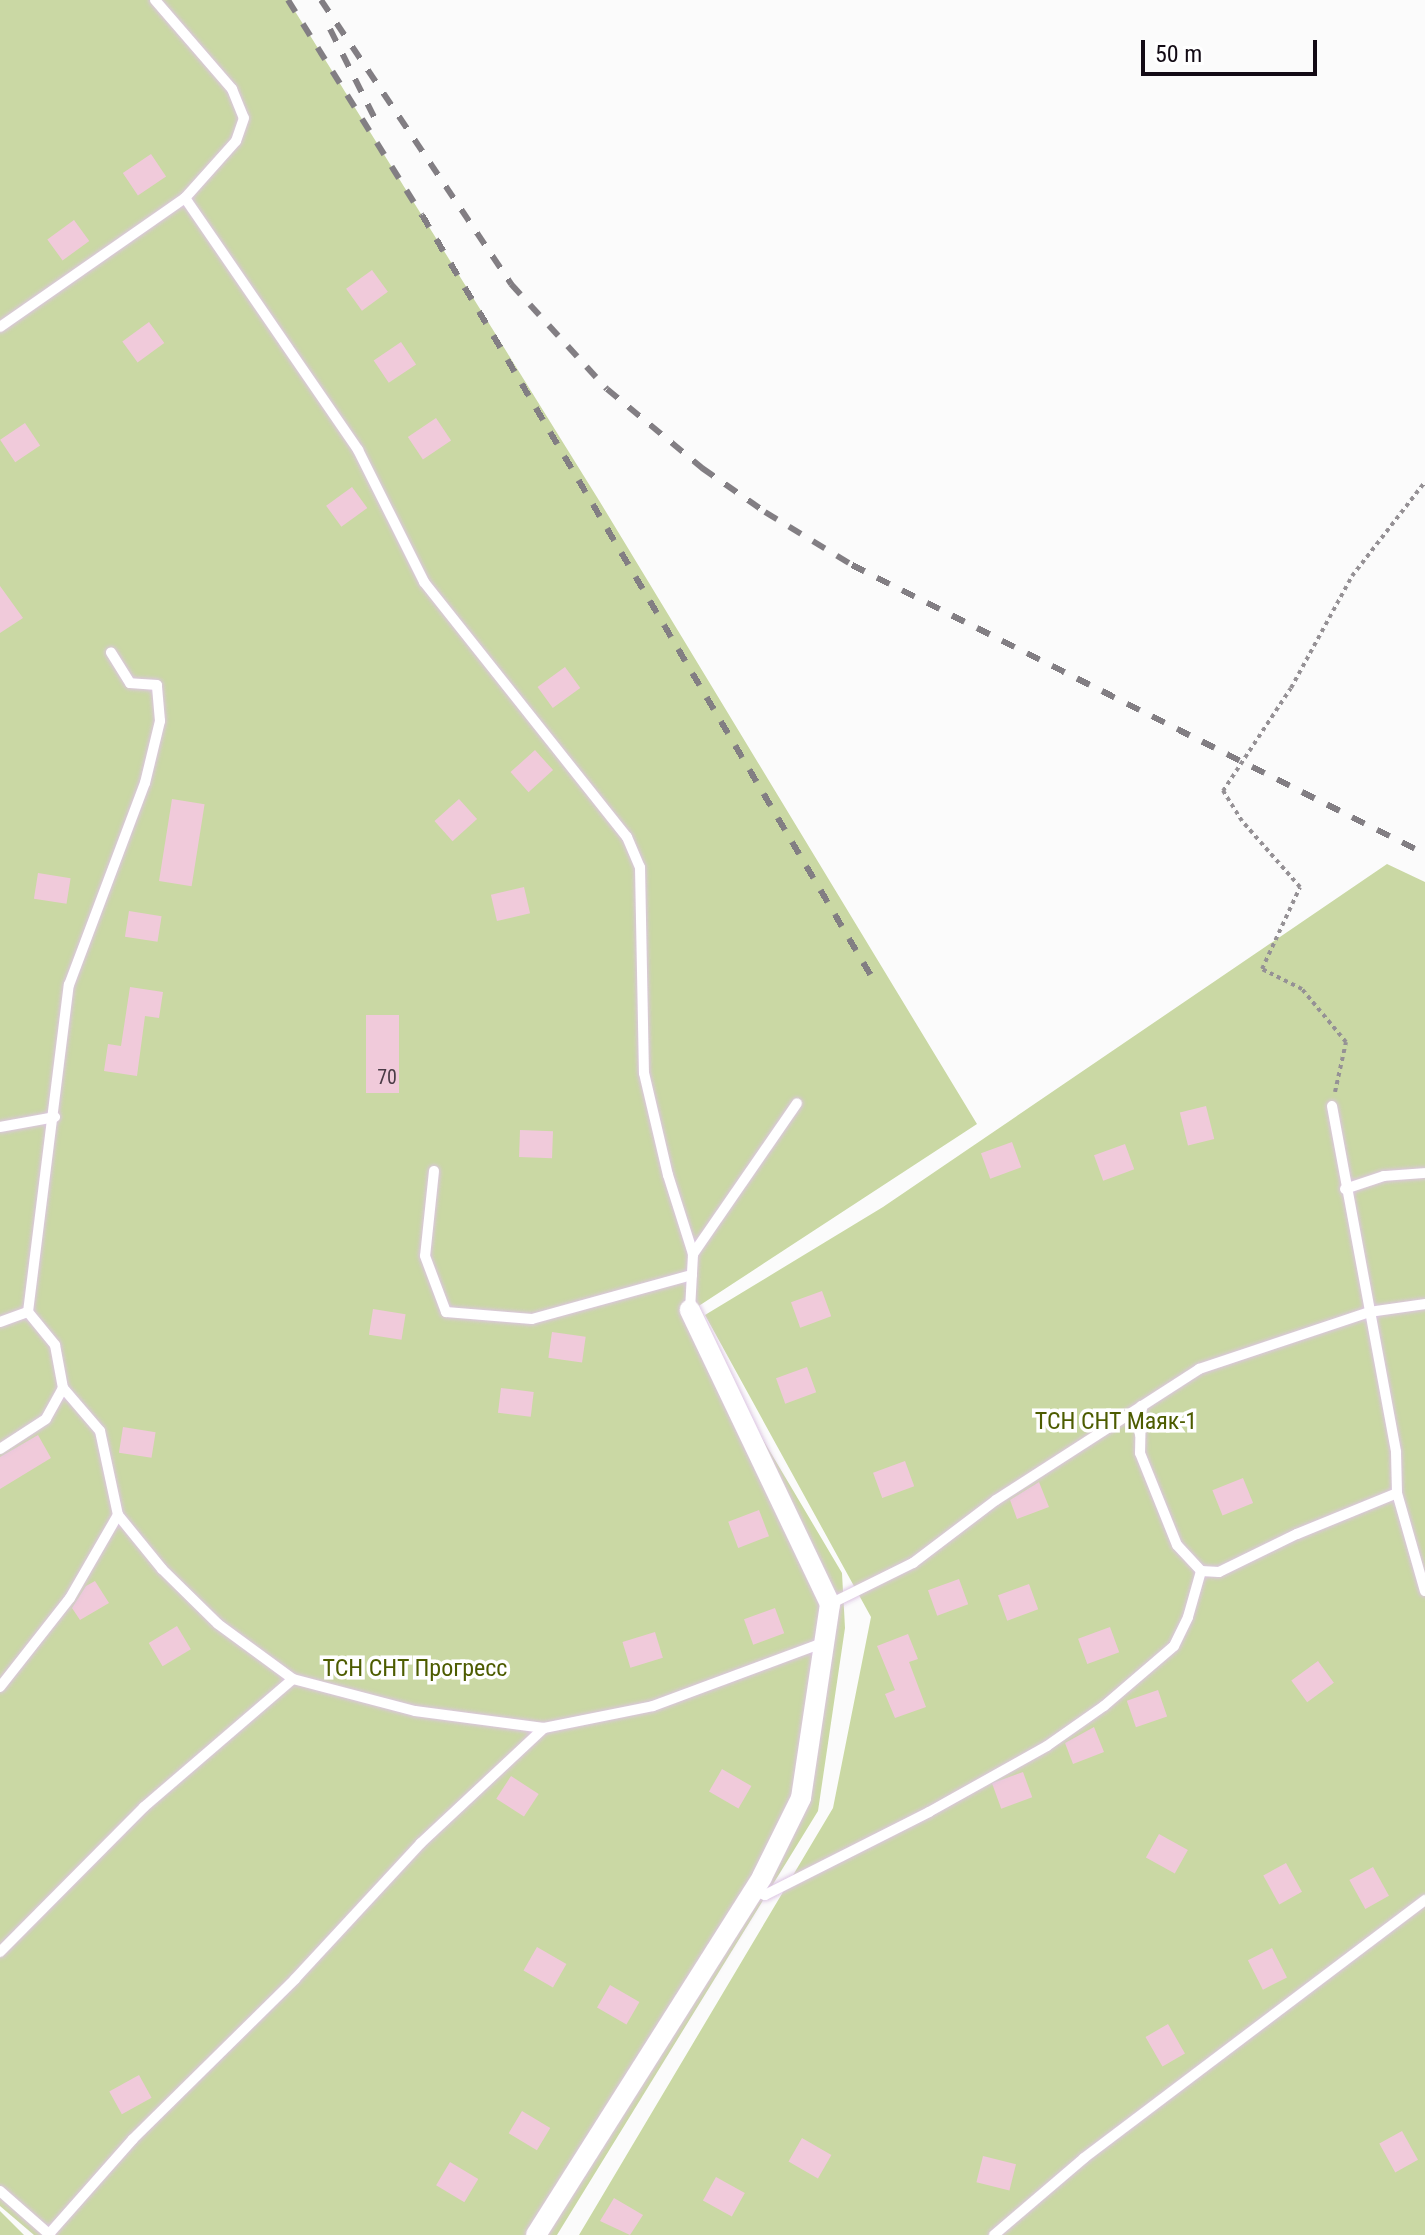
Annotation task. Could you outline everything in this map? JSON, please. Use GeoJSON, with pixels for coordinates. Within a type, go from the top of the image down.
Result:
{"type":"FeatureCollection","features":[{"type":"Feature","properties":{"kind":"street"},"geometry":{"type":"LineString","coordinates":[[536,2235],[753,1890],[801,1798],[830,1604],[690,1310]]}},
{"type":"Feature","properties":{"kind":"lane"},"geometry":{"type":"LineString","coordinates":[[0,327],[185,198],[236,141],[244,118],[232,89],[155,0]]}},
{"type":"Feature","properties":{"kind":"lane"},"geometry":{"type":"LineString","coordinates":[[185,198],[358,450],[424,582],[627,837],[640,867],[644,1073],[668,1175],[693,1254],[690,1310]]}},
{"type":"Feature","properties":{"kind":"lane"},"geometry":{"type":"LineString","coordinates":[[111,652],[130,683],[157,685],[160,721],[145,783],[69,985],[55,1117],[28,1312],[55,1345],[63,1388],[100,1431],[118,1515],[162,1569],[218,1624],[293,1679],[415,1711],[544,1728],[653,1706],[825,1642]]}},
{"type":"Feature","properties":{"kind":"lane"},"geometry":{"type":"LineString","coordinates":[[693,1254],[797,1103]]}},
{"type":"Feature","properties":{"kind":"lane"},"geometry":{"type":"LineString","coordinates":[[1332,1106],[1345,1189],[1362,1254],[1369,1312],[1396,1452],[1397,1493],[1425,1591]]}},
{"type":"Feature","properties":{"kind":"lane"},"geometry":{"type":"LineString","coordinates":[[0,1127],[55,1117]]}},
{"type":"Feature","properties":{"kind":"lane"},"geometry":{"type":"LineString","coordinates":[[434,1171],[425,1256],[446,1312],[532,1319],[692,1275]]}},
{"type":"Feature","properties":{"kind":"lane"},"geometry":{"type":"LineString","coordinates":[[1345,1189],[1384,1176],[1425,1173]]}},
{"type":"Feature","properties":{"kind":"lane"},"geometry":{"type":"LineString","coordinates":[[830,1604],[913,1563],[996,1500],[1199,1369],[1369,1312],[1425,1304]]}},
{"type":"Feature","properties":{"kind":"lane"},"geometry":{"type":"LineString","coordinates":[[0,1322],[28,1312]]}},
{"type":"Feature","properties":{"kind":"lane"},"geometry":{"type":"LineString","coordinates":[[0,1449],[46,1419],[63,1388]]}},
{"type":"Feature","properties":{"kind":"lane"},"geometry":{"type":"LineString","coordinates":[[1141,1406],[1140,1453],[1177,1545],[1201,1571],[1219,1572],[1297,1534],[1397,1493]]}},
{"type":"Feature","properties":{"kind":"lane"},"geometry":{"type":"LineString","coordinates":[[0,1687],[70,1598],[118,1515]]}},
{"type":"Feature","properties":{"kind":"lane"},"geometry":{"type":"LineString","coordinates":[[753,1890],[765,1895],[929,1812],[1047,1746],[1104,1706],[1174,1646],[1188,1617],[1201,1571]]}},
{"type":"Feature","properties":{"kind":"lane"},"geometry":{"type":"LineString","coordinates":[[0,1952],[144,1807],[293,1679]]}},
{"type":"Feature","properties":{"kind":"lane"},"geometry":{"type":"LineString","coordinates":[[0,2191],[49,2235],[133,2139],[295,1979],[421,1843],[544,1728]]}},
{"type":"Feature","properties":{"kind":"lane"},"geometry":{"type":"LineString","coordinates":[[994,2235],[1084,2158],[1425,1900]]}},
{"type":"Feature","properties":{"kind":"path"},"geometry":{"type":"LineString","coordinates":[[1332,1106],[1346,1042],[1302,989],[1262,969],[1300,887],[1242,821],[1223,791],[1291,688],[1352,576],[1425,482]]}},
{"type":"Feature","properties":{"kind":"green space","name":"ТСН СНТ Прогресс"},"geometry":{"type":"Polygon","coordinates":[[[0,0],[288,0],[600,502],[977,1124],[688,1313],[842,1573],[845,1628],[818,1811],[557,2235],[34,2235],[0,2206],[0,0]]]}},
{"type":"Feature","properties":{"kind":"green space","name":"ТСН СНТ Маяк-1"},"geometry":{"type":"Polygon","coordinates":[[[1387,864],[1425,882],[1425,2235],[579,2235],[833,1808],[871,1617],[705,1315],[883,1207],[1387,864]]]}},
{"type":"Feature","properties":{"kind":"green space"},"geometry":{"type":"Polygon","coordinates":[[[0,2211],[24,2235],[0,2235],[0,2211]]]}},
{"type":"Feature","properties":{"kind":"building"},"geometry":{"type":"Polygon","coordinates":[[[151,154],[166,176],[138,195],[123,173],[151,154]]]}},
{"type":"Feature","properties":{"kind":"building"},"geometry":{"type":"Polygon","coordinates":[[[74,220],[89,241],[63,260],[47,239],[74,220]]]}},
{"type":"Feature","properties":{"kind":"building"},"geometry":{"type":"Polygon","coordinates":[[[372,270],[388,292],[362,311],[346,289],[372,270]]]}},
{"type":"Feature","properties":{"kind":"building"},"geometry":{"type":"Polygon","coordinates":[[[149,322],[164,343],[138,362],[122,341],[149,322]]]}},
{"type":"Feature","properties":{"kind":"building"},"geometry":{"type":"Polygon","coordinates":[[[401,342],[416,364],[389,383],[374,360],[401,342]]]}},
{"type":"Feature","properties":{"kind":"building"},"geometry":{"type":"Polygon","coordinates":[[[436,418],[451,440],[423,459],[408,437],[436,418]]]}},
{"type":"Feature","properties":{"kind":"building"},"geometry":{"type":"Polygon","coordinates":[[[25,423],[40,445],[15,462],[0,440],[25,423]]]}},
{"type":"Feature","properties":{"kind":"building"},"geometry":{"type":"Polygon","coordinates":[[[352,487],[367,508],[341,527],[326,506],[352,487]]]}},
{"type":"Feature","properties":{"kind":"building"},"geometry":{"type":"Polygon","coordinates":[[[0,586],[23,618],[0,633],[0,586]]]}},
{"type":"Feature","properties":{"kind":"building"},"geometry":{"type":"Polygon","coordinates":[[[565,667],[580,688],[553,708],[537,687],[565,667]]]}},
{"type":"Feature","properties":{"kind":"building"},"geometry":{"type":"Polygon","coordinates":[[[535,750],[553,770],[529,792],[510,772],[535,750]]]}},
{"type":"Feature","properties":{"kind":"building"},"geometry":{"type":"Polygon","coordinates":[[[172,799],[205,804],[192,886],[159,881],[172,799]]]}},
{"type":"Feature","properties":{"kind":"building"},"geometry":{"type":"Polygon","coordinates":[[[459,799],[477,819],[453,841],[434,821],[459,799]]]}},
{"type":"Feature","properties":{"kind":"building"},"geometry":{"type":"Polygon","coordinates":[[[38,873],[71,878],[67,904],[34,899],[38,873]]]}},
{"type":"Feature","properties":{"kind":"building"},"geometry":{"type":"Polygon","coordinates":[[[524,887],[530,913],[497,921],[491,895],[524,887]]]}},
{"type":"Feature","properties":{"kind":"building"},"geometry":{"type":"Polygon","coordinates":[[[129,911],[162,916],[158,942],[125,937],[129,911]]]}},
{"type":"Feature","properties":{"kind":"building"},"geometry":{"type":"Polygon","coordinates":[[[130,987],[163,992],[159,1018],[145,1016],[137,1076],[104,1071],[108,1044],[121,1046],[130,987]]]}},
{"type":"Feature","properties":{"kind":"building"},"geometry":{"type":"Polygon","coordinates":[[[366,1015],[399,1015],[399,1093],[366,1093],[366,1015]]]}},
{"type":"Feature","properties":{"kind":"building"},"geometry":{"type":"Polygon","coordinates":[[[1206,1106],[1214,1139],[1188,1146],[1180,1113],[1206,1106]]]}},
{"type":"Feature","properties":{"kind":"building"},"geometry":{"type":"Polygon","coordinates":[[[520,1130],[553,1131],[552,1158],[519,1157],[520,1130]]]}},
{"type":"Feature","properties":{"kind":"building"},"geometry":{"type":"Polygon","coordinates":[[[1012,1142],[1021,1167],[990,1179],[981,1153],[1012,1142]]]}},
{"type":"Feature","properties":{"kind":"building"},"geometry":{"type":"Polygon","coordinates":[[[1125,1144],[1134,1169],[1103,1181],[1094,1155],[1125,1144]]]}},
{"type":"Feature","properties":{"kind":"building"},"geometry":{"type":"Polygon","coordinates":[[[822,1291],[831,1316],[800,1328],[791,1302],[822,1291]]]}},
{"type":"Feature","properties":{"kind":"building"},"geometry":{"type":"Polygon","coordinates":[[[373,1309],[406,1314],[402,1340],[369,1335],[373,1309]]]}},
{"type":"Feature","properties":{"kind":"building"},"geometry":{"type":"Polygon","coordinates":[[[552,1332],[586,1337],[582,1362],[548,1358],[552,1332]]]}},
{"type":"Feature","properties":{"kind":"building"},"geometry":{"type":"Polygon","coordinates":[[[807,1367],[816,1392],[785,1404],[776,1378],[807,1367]]]}},
{"type":"Feature","properties":{"kind":"building"},"geometry":{"type":"Polygon","coordinates":[[[501,1388],[534,1392],[531,1417],[498,1413],[501,1388]]]}},
{"type":"Feature","properties":{"kind":"building"},"geometry":{"type":"Polygon","coordinates":[[[123,1427],[156,1432],[152,1458],[119,1453],[123,1427]]]}},
{"type":"Feature","properties":{"kind":"building"},"geometry":{"type":"Polygon","coordinates":[[[38,1435],[51,1458],[0,1489],[0,1457],[38,1435]]]}},
{"type":"Feature","properties":{"kind":"building"},"geometry":{"type":"Polygon","coordinates":[[[905,1461],[914,1486],[882,1498],[873,1473],[905,1461]]]}},
{"type":"Feature","properties":{"kind":"building"},"geometry":{"type":"Polygon","coordinates":[[[1243,1478],[1253,1503],[1223,1515],[1212,1490],[1243,1478]]]}},
{"type":"Feature","properties":{"kind":"building"},"geometry":{"type":"Polygon","coordinates":[[[1039,1482],[1049,1507],[1017,1519],[1010,1500],[1039,1482]]]}},
{"type":"Feature","properties":{"kind":"building"},"geometry":{"type":"Polygon","coordinates":[[[759,1510],[769,1536],[738,1548],[728,1522],[759,1510]]]}},
{"type":"Feature","properties":{"kind":"building"},"geometry":{"type":"Polygon","coordinates":[[[959,1579],[968,1604],[937,1616],[928,1590],[959,1579]]]}},
{"type":"Feature","properties":{"kind":"building"},"geometry":{"type":"Polygon","coordinates":[[[95,1581],[109,1603],[80,1620],[72,1608],[86,1586],[95,1581]]]}},
{"type":"Feature","properties":{"kind":"building"},"geometry":{"type":"Polygon","coordinates":[[[1029,1584],[1038,1609],[1007,1621],[998,1595],[1029,1584]]]}},
{"type":"Feature","properties":{"kind":"building"},"geometry":{"type":"Polygon","coordinates":[[[775,1608],[784,1633],[753,1645],[744,1619],[775,1608]]]}},
{"type":"Feature","properties":{"kind":"building"},"geometry":{"type":"Polygon","coordinates":[[[177,1626],[191,1649],[163,1666],[149,1643],[177,1626]]]}},
{"type":"Feature","properties":{"kind":"building"},"geometry":{"type":"Polygon","coordinates":[[[1110,1627],[1119,1652],[1087,1664],[1078,1639],[1110,1627]]]}},
{"type":"Feature","properties":{"kind":"building"},"geometry":{"type":"Polygon","coordinates":[[[655,1632],[663,1658],[630,1668],[622,1642],[655,1632]]]}},
{"type":"Feature","properties":{"kind":"building"},"geometry":{"type":"Polygon","coordinates":[[[908,1634],[918,1659],[909,1662],[926,1707],[895,1718],[885,1694],[895,1690],[877,1646],[908,1634]]]}},
{"type":"Feature","properties":{"kind":"building"},"geometry":{"type":"Polygon","coordinates":[[[1318,1661],[1334,1683],[1307,1702],[1291,1680],[1318,1661]]]}},
{"type":"Feature","properties":{"kind":"building"},"geometry":{"type":"Polygon","coordinates":[[[1158,1690],[1167,1716],[1136,1727],[1127,1701],[1158,1690]]]}},
{"type":"Feature","properties":{"kind":"building"},"geometry":{"type":"Polygon","coordinates":[[[1094,1727],[1104,1752],[1073,1764],[1065,1743],[1094,1727]]]}},
{"type":"Feature","properties":{"kind":"building"},"geometry":{"type":"Polygon","coordinates":[[[722,1769],[751,1786],[738,1809],[709,1792],[722,1769]]]}},
{"type":"Feature","properties":{"kind":"building"},"geometry":{"type":"Polygon","coordinates":[[[1023,1772],[1032,1797],[1001,1809],[992,1783],[1023,1772]]]}},
{"type":"Feature","properties":{"kind":"building"},"geometry":{"type":"Polygon","coordinates":[[[511,1776],[539,1794],[524,1817],[496,1799],[511,1776]]]}},
{"type":"Feature","properties":{"kind":"building"},"geometry":{"type":"Polygon","coordinates":[[[1159,1834],[1188,1850],[1175,1874],[1146,1858],[1159,1834]]]}},
{"type":"Feature","properties":{"kind":"building"},"geometry":{"type":"Polygon","coordinates":[[[1286,1863],[1302,1892],[1279,1904],[1263,1876],[1286,1863]]]}},
{"type":"Feature","properties":{"kind":"building"},"geometry":{"type":"Polygon","coordinates":[[[1373,1867],[1389,1896],[1365,1909],[1349,1880],[1373,1867]]]}},
{"type":"Feature","properties":{"kind":"building"},"geometry":{"type":"Polygon","coordinates":[[[537,1947],[566,1964],[553,1987],[524,1970],[537,1947]]]}},
{"type":"Feature","properties":{"kind":"building"},"geometry":{"type":"Polygon","coordinates":[[[1272,1948],[1287,1977],[1263,1990],[1248,1960],[1272,1948]]]}},
{"type":"Feature","properties":{"kind":"building"},"geometry":{"type":"Polygon","coordinates":[[[610,1985],[639,2002],[626,2025],[597,2008],[610,1985]]]}},
{"type":"Feature","properties":{"kind":"building"},"geometry":{"type":"Polygon","coordinates":[[[1168,2024],[1185,2053],[1162,2066],[1145,2037],[1168,2024]]]}},
{"type":"Feature","properties":{"kind":"building"},"geometry":{"type":"Polygon","coordinates":[[[139,2075],[152,2098],[122,2114],[109,2091],[139,2075]]]}},
{"type":"Feature","properties":{"kind":"building"},"geometry":{"type":"Polygon","coordinates":[[[522,2111],[550,2128],[537,2150],[509,2133],[522,2111]]]}},
{"type":"Feature","properties":{"kind":"building"},"geometry":{"type":"Polygon","coordinates":[[[1402,2131],[1418,2160],[1395,2172],[1379,2144],[1402,2131]]]}},
{"type":"Feature","properties":{"kind":"building"},"geometry":{"type":"Polygon","coordinates":[[[802,2138],[831,2155],[818,2178],[788,2161],[802,2138]]]}},
{"type":"Feature","properties":{"kind":"building"},"geometry":{"type":"Polygon","coordinates":[[[983,2156],[1016,2164],[1009,2190],[976,2182],[983,2156]]]}},
{"type":"Feature","properties":{"kind":"building"},"geometry":{"type":"Polygon","coordinates":[[[450,2162],[478,2179],[464,2202],[436,2185],[450,2162]]]}},
{"type":"Feature","properties":{"kind":"building"},"geometry":{"type":"Polygon","coordinates":[[[716,2177],[745,2193],[732,2217],[703,2201],[716,2177]]]}},
{"type":"Feature","properties":{"kind":"building"},"geometry":{"type":"Polygon","coordinates":[[[614,2198],[643,2215],[630,2235],[600,2221],[614,2198]]]}},
{"type":"Feature","properties":{"kind":"railway"},"geometry":{"type":"LineString","coordinates":[[288,0],[422,215],[873,979]]}},
{"type":"Feature","properties":{"kind":"railway"},"geometry":{"type":"LineString","coordinates":[[321,0],[511,284],[607,389],[702,468],[765,512],[852,565],[1425,854]]}},
{"type":"Feature","properties":{"kind":"railway"},"geometry":{"type":"LineString","coordinates":[[330,29],[378,125]]}}]}
